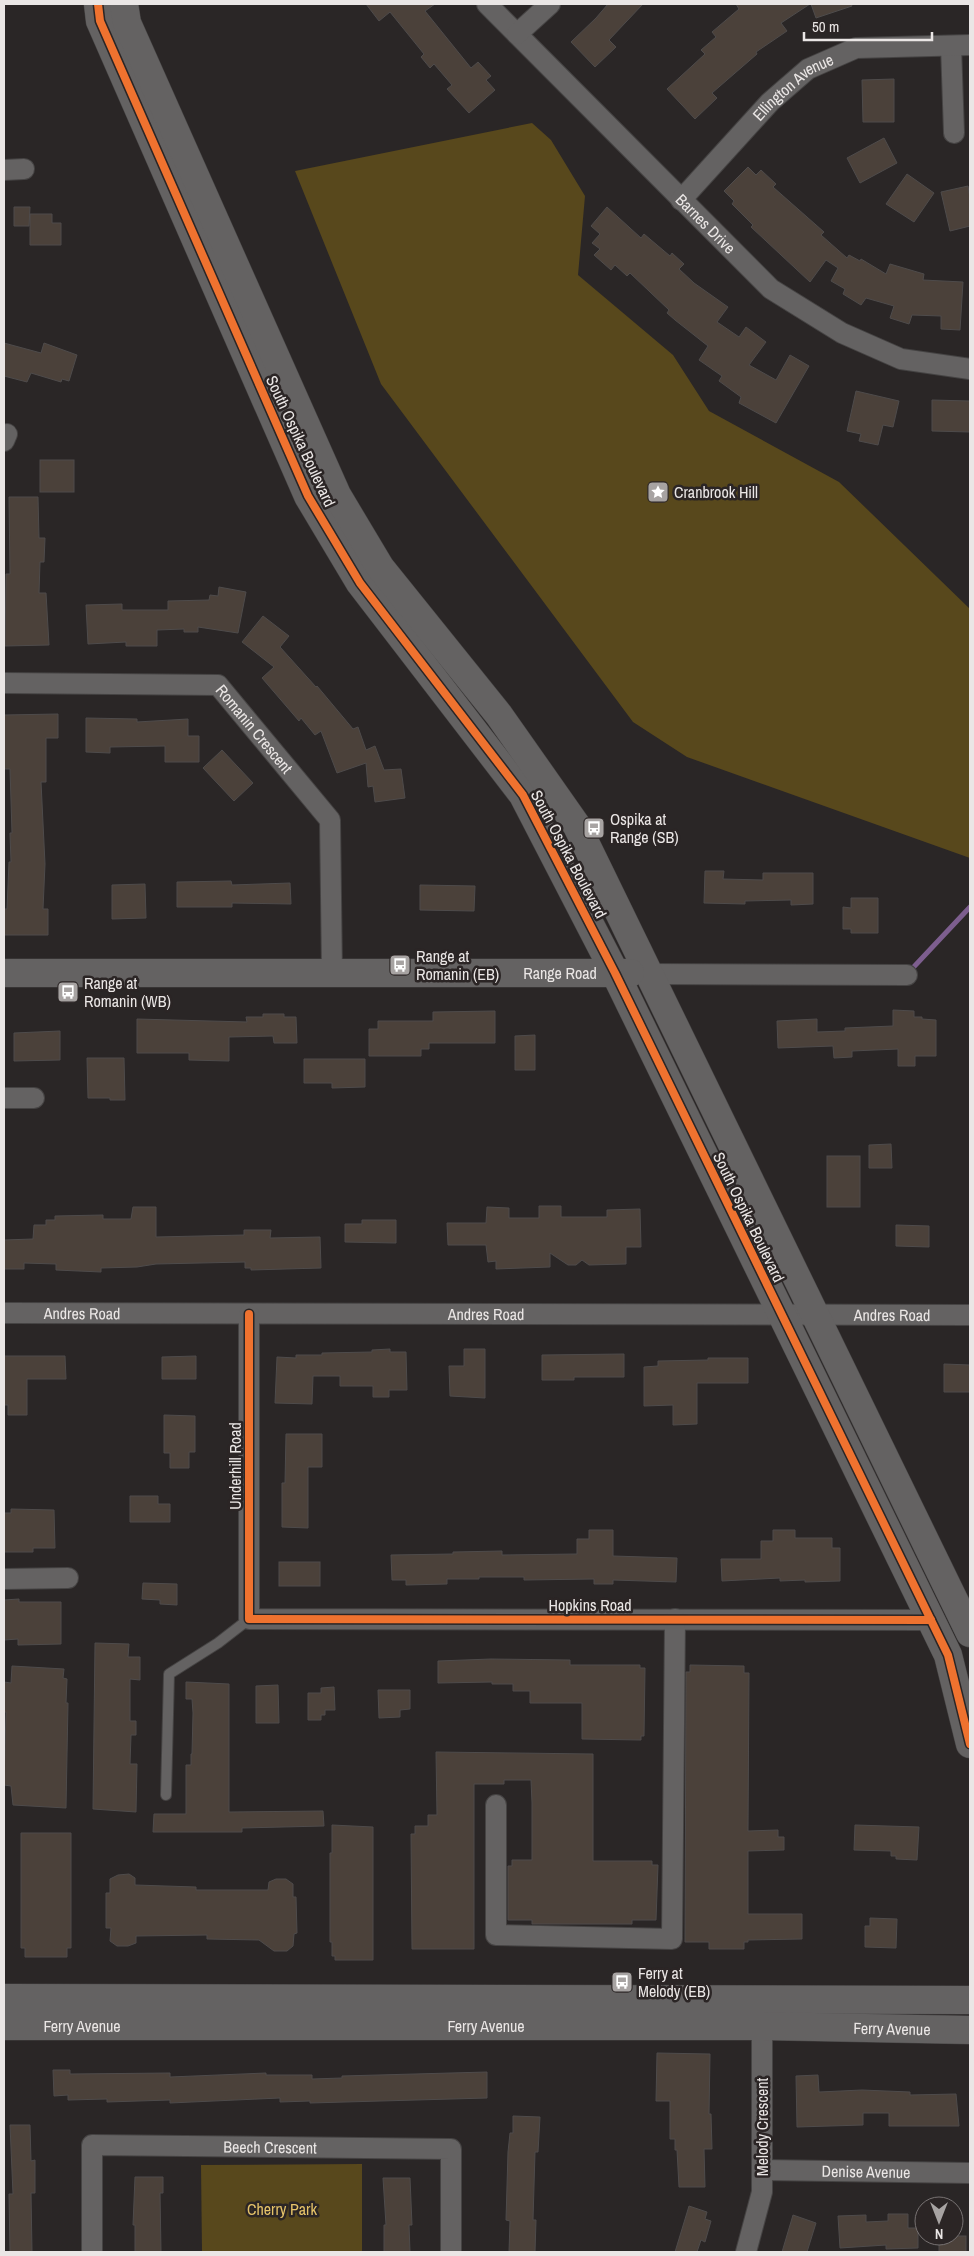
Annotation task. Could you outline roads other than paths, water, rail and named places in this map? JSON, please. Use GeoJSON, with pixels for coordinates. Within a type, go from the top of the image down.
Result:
{"type":"FeatureCollection","features":[{"type":"Feature","properties":{"kind":"main road","name":"South Ospika Boulevard"},"geometry":{"type":"LineString","coordinates":[[98,4],[100,20],[308,496],[360,583],[523,795],[615,973],[948,1654],[970,1744]]}},
{"type":"Feature","properties":{"kind":"main road","name":"South Ospika Boulevard"},"geometry":{"type":"LineString","coordinates":[[124,4],[127,22],[337,495],[380,567],[499,715],[577,826],[968,1624]]}},
{"type":"Feature","properties":{"kind":"main road","name":"Range Road"},"geometry":{"type":"LineString","coordinates":[[4,972],[649,974]]}},
{"type":"Feature","properties":{"kind":"main road","name":"Ferry Avenue"},"geometry":{"type":"LineString","coordinates":[[4,1998],[970,2000]]}},
{"type":"Feature","properties":{"kind":"main road","name":"Ferry Avenue"},"geometry":{"type":"LineString","coordinates":[[4,2026],[762,2026],[970,2030]]}},
{"type":"Feature","properties":{"kind":"street","name":"Barnes Drive"},"geometry":{"type":"LineString","coordinates":[[487,4],[771,289],[842,333],[901,358],[970,369]]}},
{"type":"Feature","properties":{"kind":"street"},"geometry":{"type":"LineString","coordinates":[[517,34],[550,4]]}},
{"type":"Feature","properties":{"kind":"street"},"geometry":{"type":"LineString","coordinates":[[954,133],[961,46]]}},
{"type":"Feature","properties":{"kind":"street","name":"Ellington Avenue"},"geometry":{"type":"LineString","coordinates":[[681,200],[770,102],[808,69],[856,48],[961,46]]}},
{"type":"Feature","properties":{"kind":"street"},"geometry":{"type":"LineString","coordinates":[[4,170],[24,170]]}},
{"type":"Feature","properties":{"kind":"street","name":"Romanin Crescent"},"geometry":{"type":"LineString","coordinates":[[4,683],[218,686],[330,820],[332,973]]}},
{"type":"Feature","properties":{"kind":"street","name":"Range Road"},"geometry":{"type":"LineString","coordinates":[[649,974],[907,975]]}},
{"type":"Feature","properties":{"kind":"street"},"geometry":{"type":"LineString","coordinates":[[4,1098],[34,1098]]}},
{"type":"Feature","properties":{"kind":"street","name":"Andres Road"},"geometry":{"type":"LineString","coordinates":[[4,1314],[970,1315]]}},
{"type":"Feature","properties":{"kind":"street","name":"Underhill Road"},"geometry":{"type":"LineString","coordinates":[[249,1314],[249,1619]]}},
{"type":"Feature","properties":{"kind":"street"},"geometry":{"type":"LineString","coordinates":[[4,1579],[68,1578]]}},
{"type":"Feature","properties":{"kind":"street","name":"Hopkins Road"},"geometry":{"type":"LineString","coordinates":[[249,1619],[931,1620]]}},
{"type":"Feature","properties":{"kind":"street"},"geometry":{"type":"LineString","coordinates":[[496,1805],[496,1935],[672,1939],[675,1619]]}},
{"type":"Feature","properties":{"kind":"street","name":"Melody Crescent"},"geometry":{"type":"LineString","coordinates":[[746,2252],[762,2192],[762,1999]]}},
{"type":"Feature","properties":{"kind":"street","name":"Beech Crescent"},"geometry":{"type":"LineString","coordinates":[[92,2252],[92,2145],[451,2149],[451,2252]]}},
{"type":"Feature","properties":{"kind":"street","name":"Denise Avenue"},"geometry":{"type":"LineString","coordinates":[[762,2170],[970,2173]]}},
{"type":"Feature","properties":{"kind":"lane"},"geometry":{"type":"LineString","coordinates":[[166,1795],[169,1674],[249,1619]]}},
{"type":"Feature","properties":{"kind":"waterway"},"geometry":{"type":"LineString","coordinates":[[909,972],[970,907]]}},
{"type":"Feature","properties":{"kind":"place","name":"Cranbrook Hill"},"geometry":{"type":"Point","coordinates":[658,492]}},
{"type":"Feature","properties":{"kind":"place","name":"Ospika at Range (SB)"},"geometry":{"type":"Point","coordinates":[594,828]}},
{"type":"Feature","properties":{"kind":"place","name":"Range at Romanin (EB)"},"geometry":{"type":"Point","coordinates":[400,965]}},
{"type":"Feature","properties":{"kind":"place","name":"Range at Romanin (WB)"},"geometry":{"type":"Point","coordinates":[68,992]}},
{"type":"Feature","properties":{"kind":"place","name":"Ferry at Melody (EB)"},"geometry":{"type":"Point","coordinates":[622,1982]}},
{"type":"Feature","properties":{"kind":"park label","name":"Cherry Park"},"geometry":{"type":"Point","coordinates":[282,2209]}}]}
